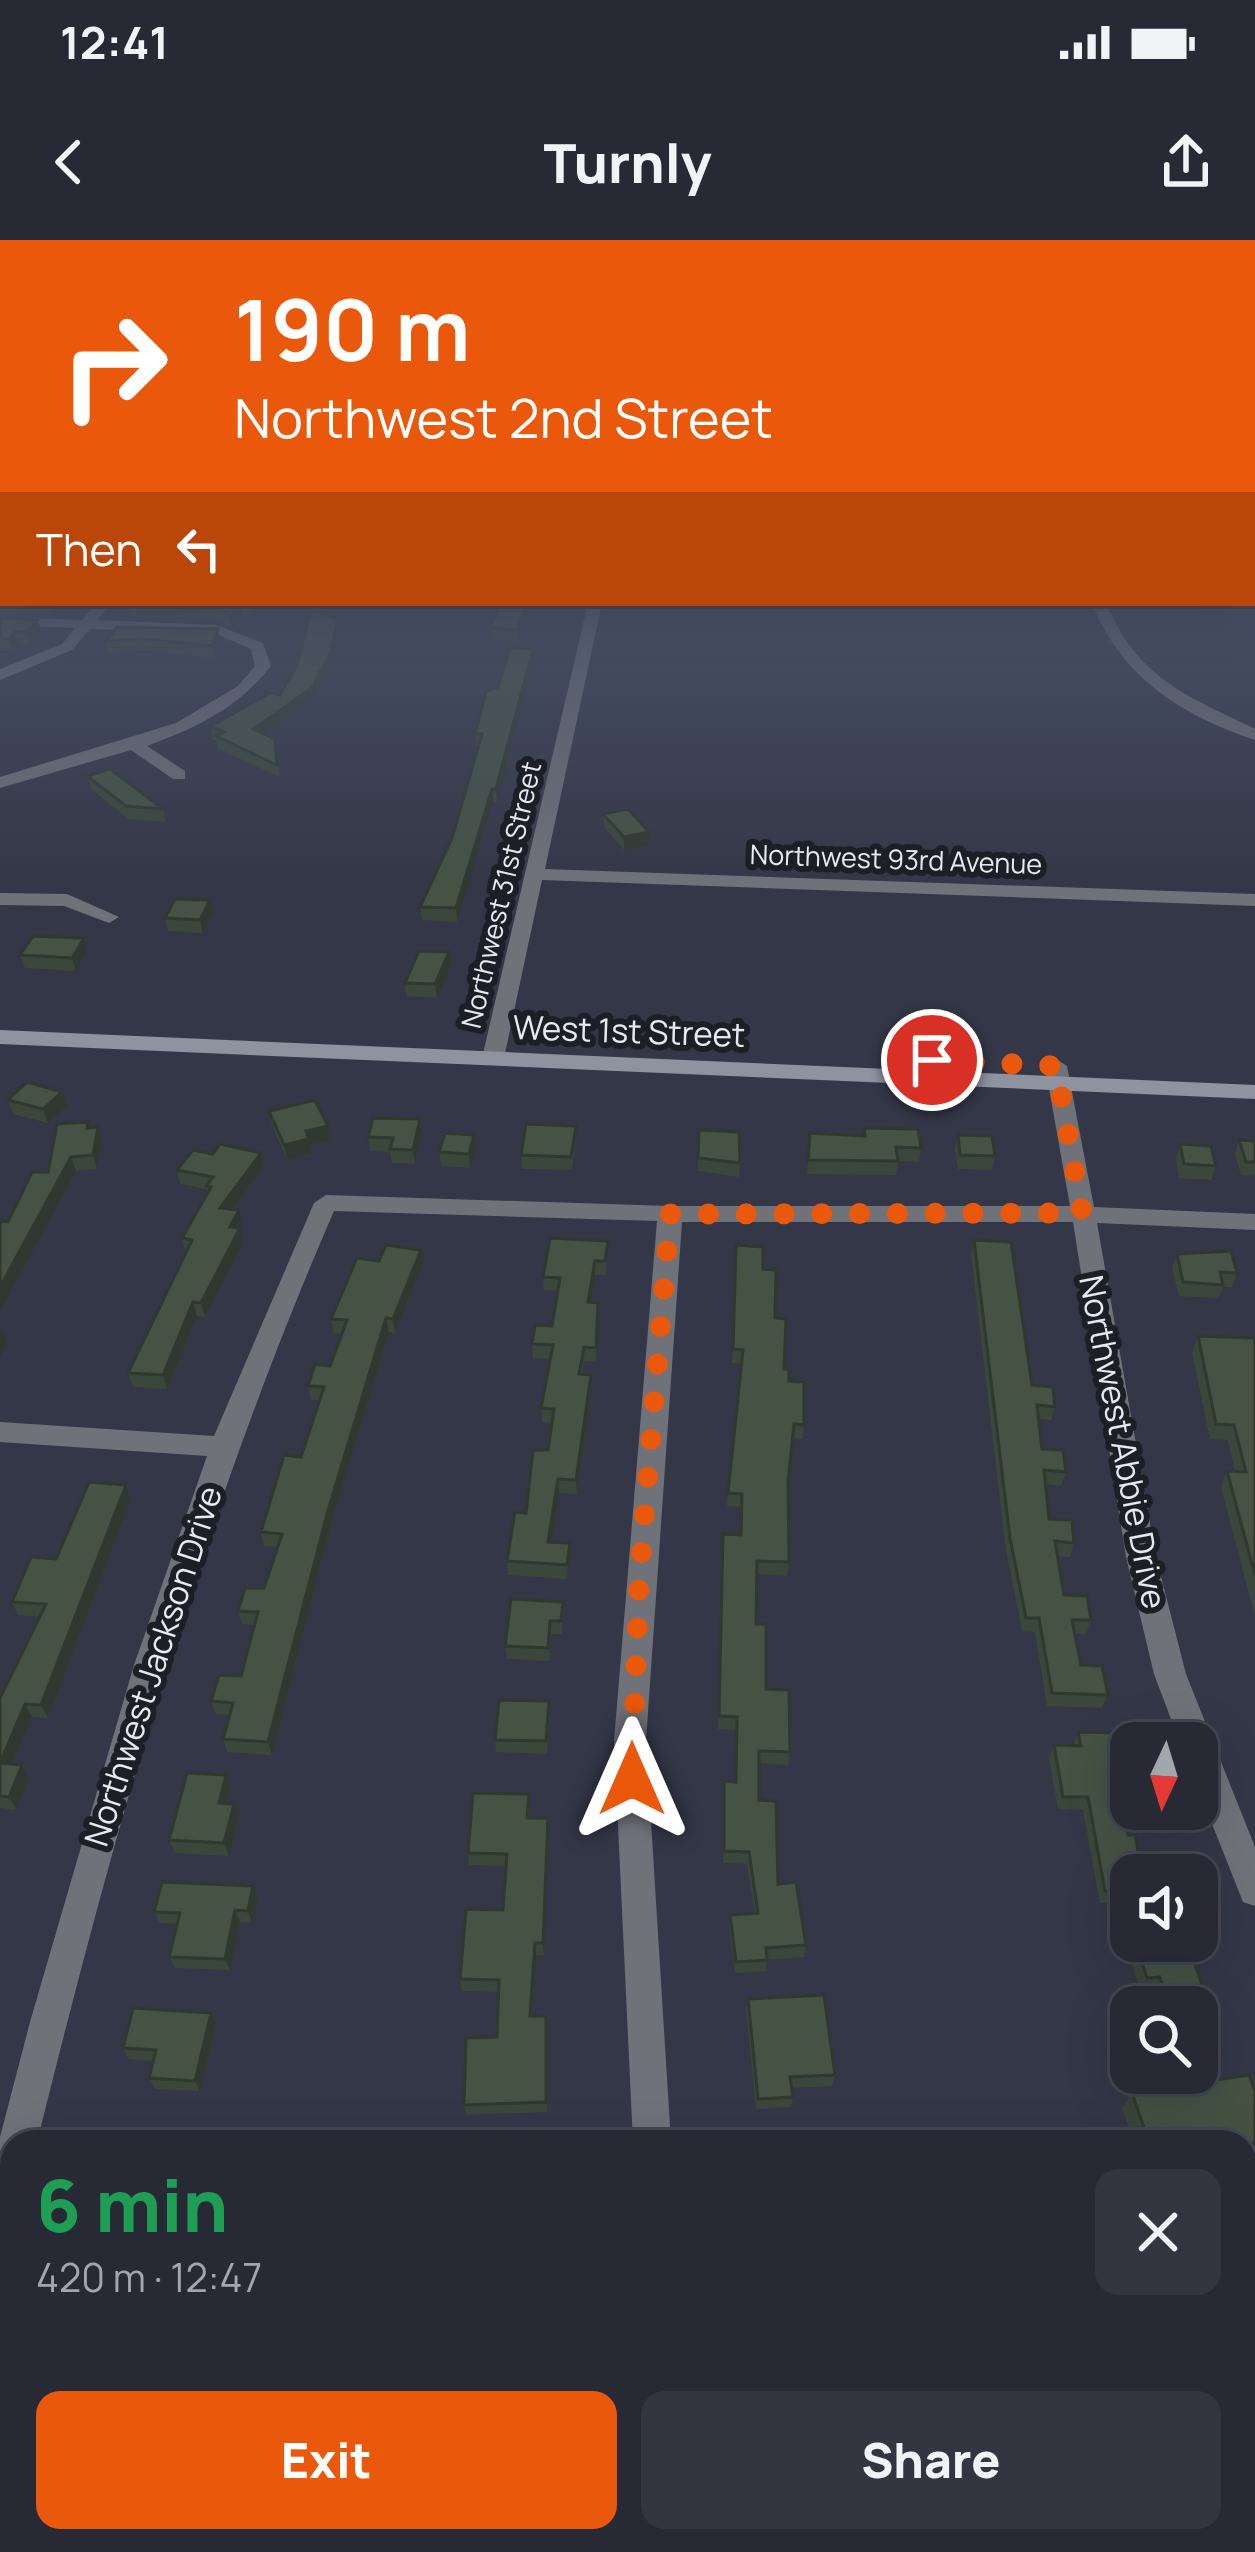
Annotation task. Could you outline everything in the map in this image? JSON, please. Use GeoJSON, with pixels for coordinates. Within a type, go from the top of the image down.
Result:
{"type":"FeatureCollection","features":[{"type":"Feature","properties":{"kind":"main road","name":"West 1st Street"},"geometry":{"type":"LineString","coordinates":[[0,1020],[495,1050]]}},
{"type":"Feature","properties":{"kind":"main road","name":"West 1st Street"},"geometry":{"type":"LineString","coordinates":[[0,1037],[495,1050],[1057,1074],[1255,1074]]}},
{"type":"Feature","properties":{"kind":"main road","name":"West 1st Street"},"geometry":{"type":"LineString","coordinates":[[1057,1074],[1255,1092]]}},
{"type":"Feature","properties":{"kind":"street"},"geometry":{"type":"LineString","coordinates":[[0,783],[167,731],[237,697],[262,667]]}},
{"type":"Feature","properties":{"kind":"street","name":"Northwest 31st Street"},"geometry":{"type":"LineString","coordinates":[[495,1050],[581,667]]}},
{"type":"Feature","properties":{"kind":"street"},"geometry":{"type":"LineString","coordinates":[[1135,667],[1255,735]]}},
{"type":"Feature","properties":{"kind":"street"},"geometry":{"type":"LineString","coordinates":[[130,742],[179,775]]}},
{"type":"Feature","properties":{"kind":"street","name":"Northwest 93rd Avenue"},"geometry":{"type":"LineString","coordinates":[[535,874],[1255,900]]}},
{"type":"Feature","properties":{"kind":"street"},"geometry":{"type":"LineString","coordinates":[[0,899],[67,900],[109,916]]}},
{"type":"Feature","properties":{"kind":"street","name":"Northwest Abbie Drive"},"geometry":{"type":"LineString","coordinates":[[1057,1074],[1141,1557],[1169,1674],[1188,1722]]}},
{"type":"Feature","properties":{"kind":"street","name":"Northwest Jackson Drive"},"geometry":{"type":"LineString","coordinates":[[21,2130],[93,1849],[224,1447],[262,1339],[326,1203],[670,1214]]}},
{"type":"Feature","properties":{"kind":"street"},"geometry":{"type":"LineString","coordinates":[[651,2130],[634,1891],[631,1741],[670,1214],[1082,1213],[1255,1222]]}},
{"type":"Feature","properties":{"kind":"street"},"geometry":{"type":"LineString","coordinates":[[0,1432],[224,1447]]}},
{"type":"Feature","properties":{"kind":"street","name":"Northwest Abbie Drive"},"geometry":{"type":"LineString","coordinates":[[1218,1797],[1255,1890]]}},
{"type":"Feature","properties":{"kind":"building"},"geometry":{"type":"Polygon","coordinates":[[[296,667],[323,667],[312,688],[253,729],[275,739],[277,765],[216,736],[224,732],[211,726],[270,693],[280,695],[296,667]]]}},
{"type":"Feature","properties":{"kind":"building"},"geometry":{"type":"Polygon","coordinates":[[[504,667],[528,667],[496,789],[492,789],[456,908],[420,907],[452,838],[482,734],[475,734],[486,692],[498,687],[504,667]]]}},
{"type":"Feature","properties":{"kind":"building"},"geometry":{"type":"Polygon","coordinates":[[[110,769],[163,809],[126,806],[87,776],[110,769]]]}},
{"type":"Feature","properties":{"kind":"building"},"geometry":{"type":"Polygon","coordinates":[[[628,809],[649,832],[624,837],[603,814],[628,809]]]}},
{"type":"Feature","properties":{"kind":"building"},"geometry":{"type":"Polygon","coordinates":[[[175,899],[210,900],[200,920],[165,918],[175,899]]]}},
{"type":"Feature","properties":{"kind":"building"},"geometry":{"type":"Polygon","coordinates":[[[33,936],[84,938],[72,958],[20,955],[33,936]]]}},
{"type":"Feature","properties":{"kind":"building"},"geometry":{"type":"Polygon","coordinates":[[[419,951],[449,952],[435,984],[405,983],[419,951]]]}},
{"type":"Feature","properties":{"kind":"building"},"geometry":{"type":"Polygon","coordinates":[[[27,1082],[62,1092],[43,1109],[8,1100],[27,1082]]]}},
{"type":"Feature","properties":{"kind":"building"},"geometry":{"type":"Polygon","coordinates":[[[315,1100],[328,1126],[306,1131],[309,1139],[284,1145],[269,1111],[315,1100]]]}},
{"type":"Feature","properties":{"kind":"building"},"geometry":{"type":"Polygon","coordinates":[[[373,1118],[420,1119],[413,1150],[390,1149],[393,1138],[368,1137],[373,1118]]]}},
{"type":"Feature","properties":{"kind":"building"},"geometry":{"type":"Polygon","coordinates":[[[88,1122],[87,1128],[98,1127],[93,1155],[71,1157],[0,1287],[0,1221],[8,1222],[32,1172],[48,1172],[57,1124],[88,1122]]]}},
{"type":"Feature","properties":{"kind":"building"},"geometry":{"type":"Polygon","coordinates":[[[526,1124],[576,1126],[571,1157],[521,1155],[526,1124]]]}},
{"type":"Feature","properties":{"kind":"building"},"geometry":{"type":"Polygon","coordinates":[[[864,1128],[918,1129],[921,1148],[896,1147],[898,1161],[808,1160],[810,1133],[865,1136],[864,1128]]]}},
{"type":"Feature","properties":{"kind":"building"},"geometry":{"type":"Polygon","coordinates":[[[699,1130],[739,1132],[740,1163],[698,1158],[699,1130]]]}},
{"type":"Feature","properties":{"kind":"building"},"geometry":{"type":"Polygon","coordinates":[[[445,1133],[474,1135],[469,1154],[439,1152],[445,1133]]]}},
{"type":"Feature","properties":{"kind":"building"},"geometry":{"type":"Polygon","coordinates":[[[958,1135],[992,1136],[995,1156],[960,1155],[958,1135]]]}},
{"type":"Feature","properties":{"kind":"building"},"geometry":{"type":"Polygon","coordinates":[[[1239,1140],[1255,1141],[1255,1162],[1246,1162],[1239,1140]]]}},
{"type":"Feature","properties":{"kind":"building"},"geometry":{"type":"Polygon","coordinates":[[[220,1144],[261,1153],[220,1208],[239,1210],[230,1227],[240,1228],[201,1303],[193,1302],[163,1375],[128,1373],[192,1240],[182,1238],[211,1187],[206,1186],[213,1177],[177,1170],[193,1150],[213,1154],[220,1144]]]}},
{"type":"Feature","properties":{"kind":"building"},"geometry":{"type":"Polygon","coordinates":[[[1180,1144],[1211,1146],[1216,1166],[1184,1164],[1180,1144]]]}},
{"type":"Feature","properties":{"kind":"building"},"geometry":{"type":"Polygon","coordinates":[[[550,1238],[608,1241],[605,1261],[595,1261],[588,1302],[598,1303],[596,1348],[584,1347],[579,1374],[591,1375],[576,1480],[558,1479],[548,1542],[570,1543],[567,1565],[507,1561],[515,1512],[526,1513],[533,1450],[548,1450],[554,1409],[541,1408],[553,1345],[532,1344],[535,1325],[552,1326],[560,1278],[543,1277],[550,1238]]]}},
{"type":"Feature","properties":{"kind":"building"},"geometry":{"type":"Polygon","coordinates":[[[974,1240],[1011,1242],[1032,1385],[1053,1387],[1055,1407],[1037,1405],[1042,1449],[1063,1450],[1066,1472],[1044,1470],[1049,1519],[1072,1520],[1074,1543],[1055,1541],[1064,1595],[1087,1596],[1091,1620],[1072,1620],[1081,1665],[1102,1666],[1108,1695],[1052,1693],[1039,1618],[1026,1618],[1010,1538],[974,1240]]]}},
{"type":"Feature","properties":{"kind":"building"},"geometry":{"type":"Polygon","coordinates":[[[386,1245],[421,1250],[393,1319],[386,1318],[327,1514],[268,1742],[223,1739],[233,1703],[211,1701],[219,1675],[241,1676],[258,1612],[238,1611],[245,1588],[264,1588],[282,1534],[261,1532],[284,1455],[301,1457],[324,1387],[308,1386],[315,1364],[330,1366],[347,1320],[331,1319],[357,1258],[379,1261],[386,1245]]]}},
{"type":"Feature","properties":{"kind":"building"},"geometry":{"type":"Polygon","coordinates":[[[736,1245],[763,1247],[763,1269],[776,1270],[775,1318],[786,1319],[784,1369],[789,1369],[789,1381],[804,1382],[804,1425],[794,1424],[788,1482],[789,1562],[757,1561],[756,1624],[766,1624],[766,1689],[789,1690],[790,1752],[759,1751],[759,1800],[776,1801],[778,1884],[796,1882],[806,1945],[766,1948],[767,1960],[736,1962],[730,1915],[758,1913],[749,1852],[724,1851],[724,1781],[736,1782],[737,1717],[719,1716],[723,1534],[741,1535],[742,1494],[728,1493],[743,1350],[733,1349],[736,1245]]]}},
{"type":"Feature","properties":{"kind":"building"},"geometry":{"type":"Polygon","coordinates":[[[1231,1251],[1237,1273],[1220,1272],[1223,1285],[1183,1282],[1177,1254],[1231,1251]]]}},
{"type":"Feature","properties":{"kind":"building"},"geometry":{"type":"Polygon","coordinates":[[[1198,1336],[1254,1338],[1255,1575],[1227,1471],[1246,1472],[1234,1425],[1216,1424],[1198,1336]]]}},
{"type":"Feature","properties":{"kind":"building"},"geometry":{"type":"Polygon","coordinates":[[[89,1482],[126,1485],[41,1705],[25,1704],[0,1763],[0,1698],[46,1604],[12,1602],[31,1557],[56,1559],[89,1482]]]}},
{"type":"Feature","properties":{"kind":"building"},"geometry":{"type":"Polygon","coordinates":[[[511,1599],[563,1602],[561,1621],[550,1621],[548,1648],[505,1646],[511,1599]]]}},
{"type":"Feature","properties":{"kind":"building"},"geometry":{"type":"Polygon","coordinates":[[[499,1700],[549,1701],[546,1741],[495,1740],[499,1700]]]}},
{"type":"Feature","properties":{"kind":"building"},"geometry":{"type":"Polygon","coordinates":[[[1078,1732],[1110,1733],[1110,1830],[1127,1830],[1128,1835],[1135,1835],[1138,1851],[1159,1854],[1110,1854],[1110,1891],[1105,1891],[1088,1797],[1063,1797],[1054,1745],[1081,1746],[1078,1732]]]}},
{"type":"Feature","properties":{"kind":"building"},"geometry":{"type":"Polygon","coordinates":[[[0,1763],[22,1765],[9,1797],[0,1796],[0,1763]]]}},
{"type":"Feature","properties":{"kind":"building"},"geometry":{"type":"Polygon","coordinates":[[[187,1773],[226,1775],[219,1803],[234,1804],[224,1843],[169,1840],[187,1773]]]}},
{"type":"Feature","properties":{"kind":"building"},"geometry":{"type":"Polygon","coordinates":[[[473,1793],[529,1794],[527,1818],[548,1818],[543,1943],[535,1943],[530,2016],[546,2016],[546,2102],[464,2105],[466,2038],[497,2037],[499,1980],[460,1979],[466,1909],[503,1910],[507,1854],[468,1853],[473,1793]]]}},
{"type":"Feature","properties":{"kind":"building"},"geometry":{"type":"Polygon","coordinates":[[[162,1882],[253,1886],[248,1911],[235,1910],[225,1959],[169,1957],[180,1913],[154,1912],[162,1882]]]}},
{"type":"Feature","properties":{"kind":"building"},"geometry":{"type":"Polygon","coordinates":[[[1142,1962],[1194,1962],[1202,1986],[1163,1986],[1160,1977],[1147,1978],[1142,1962]]]}},
{"type":"Feature","properties":{"kind":"building"},"geometry":{"type":"Polygon","coordinates":[[[824,1995],[835,2075],[790,2077],[793,2097],[758,2099],[748,1999],[824,1995]]]}},
{"type":"Feature","properties":{"kind":"building"},"geometry":{"type":"Polygon","coordinates":[[[133,2008],[211,2013],[195,2081],[149,2078],[156,2050],[123,2048],[133,2008]]]}},
{"type":"Feature","properties":{"kind":"building"},"geometry":{"type":"Polygon","coordinates":[[[1249,2075],[1255,2091],[1255,2130],[1145,2130],[1132,2094],[1218,2094],[1218,2080],[1249,2075]]]}},
{"type":"Feature","properties":{"kind":"route"},"geometry":{"type":"LineString","coordinates":[[632,1779],[639,1580],[654,1446],[670,1214],[1082,1213],[1056,1066],[932,1060]]}}]}
